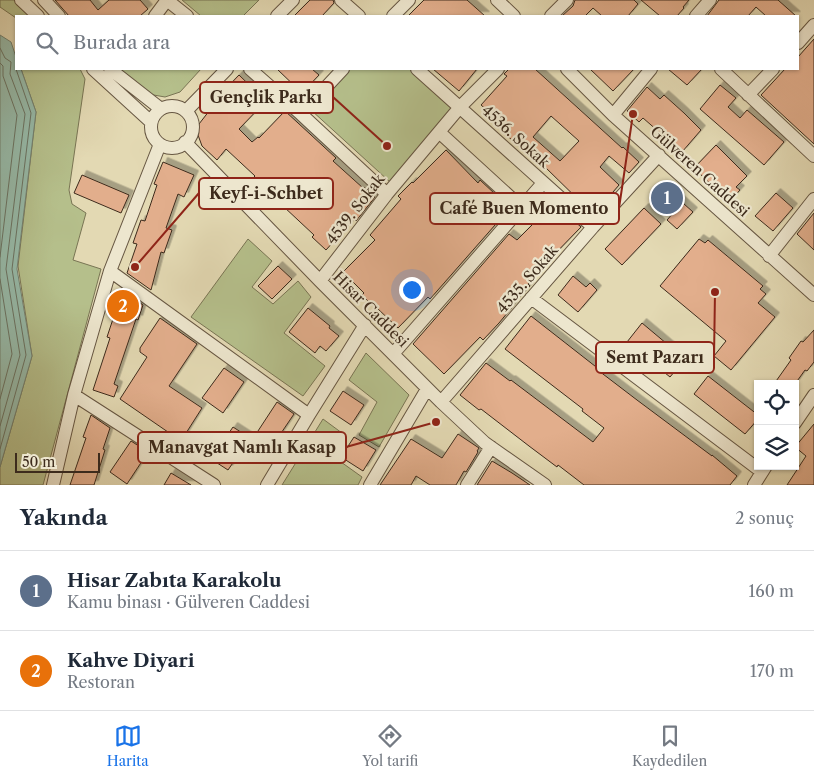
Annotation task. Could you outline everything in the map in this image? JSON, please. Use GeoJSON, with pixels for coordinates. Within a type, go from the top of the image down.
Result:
{"type":"FeatureCollection","features":[{"type":"Feature","properties":{"kind":"street"},"geometry":{"type":"LineString","coordinates":[[21,0],[37,15]]}},
{"type":"Feature","properties":{"kind":"street"},"geometry":{"type":"LineString","coordinates":[[44,0],[58,15]]}},
{"type":"Feature","properties":{"kind":"street"},"geometry":{"type":"LineString","coordinates":[[156,15],[167,0],[186,15]]}},
{"type":"Feature","properties":{"kind":"street"},"geometry":{"type":"LineString","coordinates":[[278,15],[293,0]]}},
{"type":"Feature","properties":{"kind":"street"},"geometry":{"type":"LineString","coordinates":[[341,0],[358,15]]}},
{"type":"Feature","properties":{"kind":"street"},"geometry":{"type":"LineString","coordinates":[[394,15],[409,0]]}},
{"type":"Feature","properties":{"kind":"street"},"geometry":{"type":"LineString","coordinates":[[497,0],[513,15]]}},
{"type":"Feature","properties":{"kind":"street"},"geometry":{"type":"LineString","coordinates":[[552,15],[567,0]]}},
{"type":"Feature","properties":{"kind":"street"},"geometry":{"type":"LineString","coordinates":[[697,15],[710,0]]}},
{"type":"Feature","properties":{"kind":"street"},"geometry":{"type":"LineString","coordinates":[[799,42],[814,25]]}},
{"type":"Feature","properties":{"kind":"street"},"geometry":{"type":"LineString","coordinates":[[94,70],[151,122]]}},
{"type":"Feature","properties":{"kind":"street"},"geometry":{"type":"LineString","coordinates":[[113,70],[161,109]]}},
{"type":"Feature","properties":{"kind":"street"},"geometry":{"type":"LineString","coordinates":[[186,112],[226,70]]}},
{"type":"Feature","properties":{"kind":"street"},"geometry":{"type":"LineString","coordinates":[[251,70],[387,194]]}},
{"type":"Feature","properties":{"kind":"street"},"geometry":{"type":"LineString","coordinates":[[301,114],[342,70]]}},
{"type":"Feature","properties":{"kind":"street","name":"4536. Sokak"},"geometry":{"type":"LineString","coordinates":[[418,70],[593,227]]}},
{"type":"Feature","properties":{"kind":"street","name":"4539. Sokak"},"geometry":{"type":"LineString","coordinates":[[320,281],[387,194],[439,132],[460,107],[497,70]]}},
{"type":"Feature","properties":{"kind":"street","name":"Gülveren Caddesi"},"geometry":{"type":"LineString","coordinates":[[569,70],[613,115],[814,295]]}},
{"type":"Feature","properties":{"kind":"street"},"geometry":{"type":"LineString","coordinates":[[613,115],[650,70]]}},
{"type":"Feature","properties":{"kind":"street"},"geometry":{"type":"LineString","coordinates":[[722,70],[814,156]]}},
{"type":"Feature","properties":{"kind":"street"},"geometry":{"type":"LineString","coordinates":[[748,95],[772,70]]}},
{"type":"Feature","properties":{"kind":"street"},"geometry":{"type":"LineString","coordinates":[[176,106],[189,116],[192,126],[190,136],[178,147],[167,147],[160,144],[154,138],[151,122],[156,113],[161,109],[176,106]]}},
{"type":"Feature","properties":{"kind":"street"},"geometry":{"type":"LineString","coordinates":[[439,132],[521,207]]}},
{"type":"Feature","properties":{"kind":"street","name":"Hisar Caddesi"},"geometry":{"type":"LineString","coordinates":[[185,142],[441,402],[485,443],[545,485]]}},
{"type":"Feature","properties":{"kind":"street"},"geometry":{"type":"LineString","coordinates":[[53,485],[74,395],[110,271],[160,144]]}},
{"type":"Feature","properties":{"kind":"street","name":"4535. Sokak"},"geometry":{"type":"LineString","coordinates":[[441,402],[593,227],[659,156]]}},
{"type":"Feature","properties":{"kind":"street"},"geometry":{"type":"LineString","coordinates":[[393,354],[543,183]]}},
{"type":"Feature","properties":{"kind":"street"},"geometry":{"type":"LineString","coordinates":[[769,256],[814,199]]}},
{"type":"Feature","properties":{"kind":"street"},"geometry":{"type":"LineString","coordinates":[[110,271],[309,415]]}},
{"type":"Feature","properties":{"kind":"street"},"geometry":{"type":"LineString","coordinates":[[531,298],[754,462]]}},
{"type":"Feature","properties":{"kind":"street"},"geometry":{"type":"LineString","coordinates":[[267,485],[365,325]]}},
{"type":"Feature","properties":{"kind":"street"},"geometry":{"type":"LineString","coordinates":[[370,485],[427,388]]}},
{"type":"Feature","properties":{"kind":"street"},"geometry":{"type":"LineString","coordinates":[[74,395],[214,485]]}},
{"type":"Feature","properties":{"kind":"street"},"geometry":{"type":"LineString","coordinates":[[799,417],[814,395]]}},
{"type":"Feature","properties":{"kind":"street"},"geometry":{"type":"LineString","coordinates":[[467,485],[491,447]]}},
{"type":"Feature","properties":{"kind":"street"},"geometry":{"type":"LineString","coordinates":[[754,485],[763,470]]}},
{"type":"Feature","properties":{"kind":"green space"},"geometry":{"type":"Polygon","coordinates":[[[0,0],[14,0],[31,15],[15,15],[15,17],[0,7],[0,0]]]}},
{"type":"Feature","properties":{"kind":"green space"},"geometry":{"type":"Polygon","coordinates":[[[182,0],[259,0],[244,15],[200,15],[182,0]]]}},
{"type":"Feature","properties":{"kind":"green space"},"geometry":{"type":"Polygon","coordinates":[[[21,70],[80,70],[85,79],[69,190],[72,204],[86,213],[73,260],[101,269],[43,485],[0,485],[0,467],[32,356],[18,266],[36,112],[21,70]]]}},
{"type":"Feature","properties":{"kind":"green space"},"geometry":{"type":"Polygon","coordinates":[[[200,70],[180,92],[165,97],[148,94],[120,71],[200,70]]]}},
{"type":"Feature","properties":{"kind":"green space"},"geometry":{"type":"Polygon","coordinates":[[[348,70],[414,70],[457,109],[390,182],[311,110],[348,70]]]}},
{"type":"Feature","properties":{"kind":"green space"},"geometry":{"type":"Polygon","coordinates":[[[248,239],[272,261],[252,287],[273,304],[298,281],[311,297],[284,333],[325,366],[303,396],[191,317],[248,239]]]}},
{"type":"Feature","properties":{"kind":"green space"},"geometry":{"type":"Polygon","coordinates":[[[366,353],[409,395],[379,447],[359,435],[377,402],[349,380],[366,353]]]}},
{"type":"Feature","properties":{"kind":"green space"},"geometry":{"type":"Polygon","coordinates":[[[323,419],[346,436],[334,457],[362,477],[358,485],[282,485],[323,419]]]}},
{"type":"Feature","properties":{"kind":"water"},"geometry":{"type":"Polygon","coordinates":[[[0,35],[11,42],[15,54],[15,70],[21,70],[36,112],[17,269],[32,356],[0,467],[0,35]]]}},
{"type":"Feature","properties":{"kind":"building"},"geometry":{"type":"Polygon","coordinates":[[[55,0],[90,0],[98,10],[109,0],[140,0],[148,9],[141,15],[68,15],[55,0]]]}},
{"type":"Feature","properties":{"kind":"building"},"geometry":{"type":"Polygon","coordinates":[[[310,0],[333,0],[334,3],[323,15],[295,15],[310,0]]]}},
{"type":"Feature","properties":{"kind":"building"},"geometry":{"type":"Polygon","coordinates":[[[424,0],[467,0],[484,15],[409,15],[424,0]]]}},
{"type":"Feature","properties":{"kind":"building"},"geometry":{"type":"Polygon","coordinates":[[[575,0],[634,0],[638,4],[629,15],[601,15],[593,8],[586,15],[563,15],[573,6],[575,0]]]}},
{"type":"Feature","properties":{"kind":"building"},"geometry":{"type":"Polygon","coordinates":[[[641,0],[689,0],[678,15],[659,15],[641,0]]]}},
{"type":"Feature","properties":{"kind":"building"},"geometry":{"type":"Polygon","coordinates":[[[719,0],[778,0],[795,15],[765,15],[756,7],[749,15],[708,15],[719,0]]]}},
{"type":"Feature","properties":{"kind":"building"},"geometry":{"type":"Polygon","coordinates":[[[814,39],[814,144],[761,95],[784,70],[799,70],[799,56],[814,39]]]}},
{"type":"Feature","properties":{"kind":"building"},"geometry":{"type":"Polygon","coordinates":[[[278,70],[313,70],[319,75],[302,93],[278,70]]]}},
{"type":"Feature","properties":{"kind":"building"},"geometry":{"type":"Polygon","coordinates":[[[434,70],[476,70],[459,91],[434,70]]]}},
{"type":"Feature","properties":{"kind":"building"},"geometry":{"type":"Polygon","coordinates":[[[508,70],[536,70],[639,162],[629,173],[609,156],[600,167],[619,185],[594,214],[544,166],[504,133],[508,128],[481,105],[507,76],[504,74],[508,70]],[[551,116],[533,137],[560,161],[579,141],[551,116]]]}},
{"type":"Feature","properties":{"kind":"building"},"geometry":{"type":"Polygon","coordinates":[[[591,70],[633,70],[613,91],[591,70]]]}},
{"type":"Feature","properties":{"kind":"building"},"geometry":{"type":"Polygon","coordinates":[[[669,70],[701,70],[687,85],[669,70]]]}},
{"type":"Feature","properties":{"kind":"building"},"geometry":{"type":"Polygon","coordinates":[[[239,75],[266,101],[239,129],[252,142],[259,138],[285,111],[336,158],[333,161],[375,197],[356,221],[354,219],[326,250],[312,237],[314,235],[253,178],[255,176],[226,149],[217,160],[202,146],[198,135],[199,124],[219,96],[239,75]]]}},
{"type":"Feature","properties":{"kind":"building"},"geometry":{"type":"Polygon","coordinates":[[[720,85],[736,98],[728,107],[740,118],[747,110],[784,142],[764,165],[700,109],[720,85]]]}},
{"type":"Feature","properties":{"kind":"building"},"geometry":{"type":"Polygon","coordinates":[[[647,87],[660,99],[664,95],[701,130],[682,152],[643,118],[639,122],[627,111],[647,87]]]}},
{"type":"Feature","properties":{"kind":"building"},"geometry":{"type":"Polygon","coordinates":[[[716,145],[747,176],[736,187],[740,190],[729,202],[694,168],[716,145]]]}},
{"type":"Feature","properties":{"kind":"building"},"geometry":{"type":"Polygon","coordinates":[[[446,150],[478,183],[480,180],[510,208],[430,299],[428,297],[398,328],[362,295],[364,293],[343,272],[375,240],[370,235],[401,199],[398,196],[446,150]]]}},
{"type":"Feature","properties":{"kind":"building"},"geometry":{"type":"Polygon","coordinates":[[[163,162],[194,175],[184,197],[178,194],[166,228],[172,230],[164,253],[161,252],[151,290],[127,273],[137,244],[133,243],[141,220],[145,221],[157,185],[154,184],[163,162]]]}},
{"type":"Feature","properties":{"kind":"building"},"geometry":{"type":"Polygon","coordinates":[[[82,175],[129,195],[121,213],[74,193],[82,175]]]}},
{"type":"Feature","properties":{"kind":"building"},"geometry":{"type":"Polygon","coordinates":[[[665,187],[693,212],[677,229],[667,220],[674,212],[657,197],[665,187]]]}},
{"type":"Feature","properties":{"kind":"building"},"geometry":{"type":"Polygon","coordinates":[[[776,193],[793,208],[773,231],[755,216],[776,193]]]}},
{"type":"Feature","properties":{"kind":"building"},"geometry":{"type":"Polygon","coordinates":[[[544,194],[581,227],[528,284],[530,286],[512,305],[499,323],[483,340],[480,337],[444,374],[413,344],[509,234],[517,240],[537,220],[528,212],[544,194]]]}},
{"type":"Feature","properties":{"kind":"building"},"geometry":{"type":"Polygon","coordinates":[[[644,208],[661,224],[622,265],[605,249],[644,208]]]}},
{"type":"Feature","properties":{"kind":"building"},"geometry":{"type":"Polygon","coordinates":[[[814,213],[814,250],[797,234],[814,213]]]}},
{"type":"Feature","properties":{"kind":"building"},"geometry":{"type":"Polygon","coordinates":[[[699,239],[705,243],[708,240],[763,286],[760,289],[766,294],[758,303],[775,317],[731,370],[714,356],[726,341],[660,286],[699,239]]]}},
{"type":"Feature","properties":{"kind":"building"},"geometry":{"type":"Polygon","coordinates":[[[278,266],[292,279],[272,299],[258,286],[278,266]]]}},
{"type":"Feature","properties":{"kind":"building"},"geometry":{"type":"Polygon","coordinates":[[[573,276],[586,287],[590,283],[597,290],[578,312],[558,295],[573,276]]]}},
{"type":"Feature","properties":{"kind":"building"},"geometry":{"type":"Polygon","coordinates":[[[121,289],[143,305],[138,320],[136,319],[114,384],[118,386],[114,397],[93,390],[110,338],[107,337],[121,289]]]}},
{"type":"Feature","properties":{"kind":"building"},"geometry":{"type":"Polygon","coordinates":[[[308,308],[339,336],[326,351],[320,346],[315,353],[289,332],[308,308]]]}},
{"type":"Feature","properties":{"kind":"building"},"geometry":{"type":"Polygon","coordinates":[[[531,316],[599,371],[712,455],[737,476],[730,485],[584,485],[460,395],[486,363],[593,442],[604,428],[582,411],[583,409],[505,349],[531,316]]]}},
{"type":"Feature","properties":{"kind":"building"},"geometry":{"type":"Polygon","coordinates":[[[160,318],[197,344],[169,386],[202,408],[181,441],[120,399],[147,357],[140,352],[140,348],[160,318]]]}},
{"type":"Feature","properties":{"kind":"building"},"geometry":{"type":"Polygon","coordinates":[[[642,323],[685,359],[670,377],[627,342],[642,323]]]}},
{"type":"Feature","properties":{"kind":"building"},"geometry":{"type":"Polygon","coordinates":[[[814,330],[814,362],[798,380],[777,380],[791,360],[789,358],[801,341],[803,342],[814,330]]]}},
{"type":"Feature","properties":{"kind":"building"},"geometry":{"type":"Polygon","coordinates":[[[224,368],[244,382],[223,413],[202,398],[224,368]]]}},
{"type":"Feature","properties":{"kind":"building"},"geometry":{"type":"Polygon","coordinates":[[[708,376],[754,412],[754,424],[745,434],[694,394],[708,376]]]}},
{"type":"Feature","properties":{"kind":"building"},"geometry":{"type":"Polygon","coordinates":[[[343,391],[364,405],[351,425],[330,411],[343,391]]]}},
{"type":"Feature","properties":{"kind":"building"},"geometry":{"type":"Polygon","coordinates":[[[277,402],[294,414],[273,445],[256,434],[277,402]]]}},
{"type":"Feature","properties":{"kind":"building"},"geometry":{"type":"Polygon","coordinates":[[[91,415],[110,428],[103,449],[105,450],[94,485],[70,485],[86,438],[83,437],[91,415]]]}},
{"type":"Feature","properties":{"kind":"building"},"geometry":{"type":"Polygon","coordinates":[[[814,424],[814,485],[787,485],[797,470],[799,470],[806,456],[799,450],[799,442],[814,424]]]}},
{"type":"Feature","properties":{"kind":"building"},"geometry":{"type":"Polygon","coordinates":[[[233,427],[250,438],[228,470],[211,459],[233,427]]]}},
{"type":"Feature","properties":{"kind":"building"},"geometry":{"type":"Polygon","coordinates":[[[458,434],[479,448],[466,472],[464,471],[456,485],[430,485],[416,476],[411,485],[380,485],[411,439],[442,458],[458,434]]]}},
{"type":"Feature","properties":{"kind":"building"},"geometry":{"type":"Polygon","coordinates":[[[354,437],[376,450],[363,471],[341,457],[354,437]]]}},
{"type":"Feature","properties":{"kind":"building"},"geometry":{"type":"Polygon","coordinates":[[[131,441],[148,452],[127,484],[110,472],[131,441]]]}},
{"type":"Feature","properties":{"kind":"building"},"geometry":{"type":"Polygon","coordinates":[[[492,461],[512,473],[530,485],[477,485],[492,461]]]}},
{"type":"Feature","properties":{"kind":"building"},"geometry":{"type":"Polygon","coordinates":[[[171,473],[191,485],[164,485],[171,473]]]}},
{"type":"Feature","properties":{"kind":"place","name":"Café Buen Momento"},"geometry":{"type":"Point","coordinates":[633,114]}},
{"type":"Feature","properties":{"kind":"place","name":"Gençlik Parkı"},"geometry":{"type":"Point","coordinates":[387,146]}},
{"type":"Feature","properties":{"kind":"place","name":"Hisar Zabıta Karakolu"},"geometry":{"type":"Point","coordinates":[667,198]}},
{"type":"Feature","properties":{"kind":"place","name":"Keyf-i-Schbet"},"geometry":{"type":"Point","coordinates":[135,267]}},
{"type":"Feature","properties":{"kind":"place","name":"Semt Pazarı"},"geometry":{"type":"Point","coordinates":[715,292]}},
{"type":"Feature","properties":{"kind":"place","name":"Kahve Diyari"},"geometry":{"type":"Point","coordinates":[123,306]}},
{"type":"Feature","properties":{"kind":"place","name":"Manavgat Namlı Kasap"},"geometry":{"type":"Point","coordinates":[436,422]}}]}
